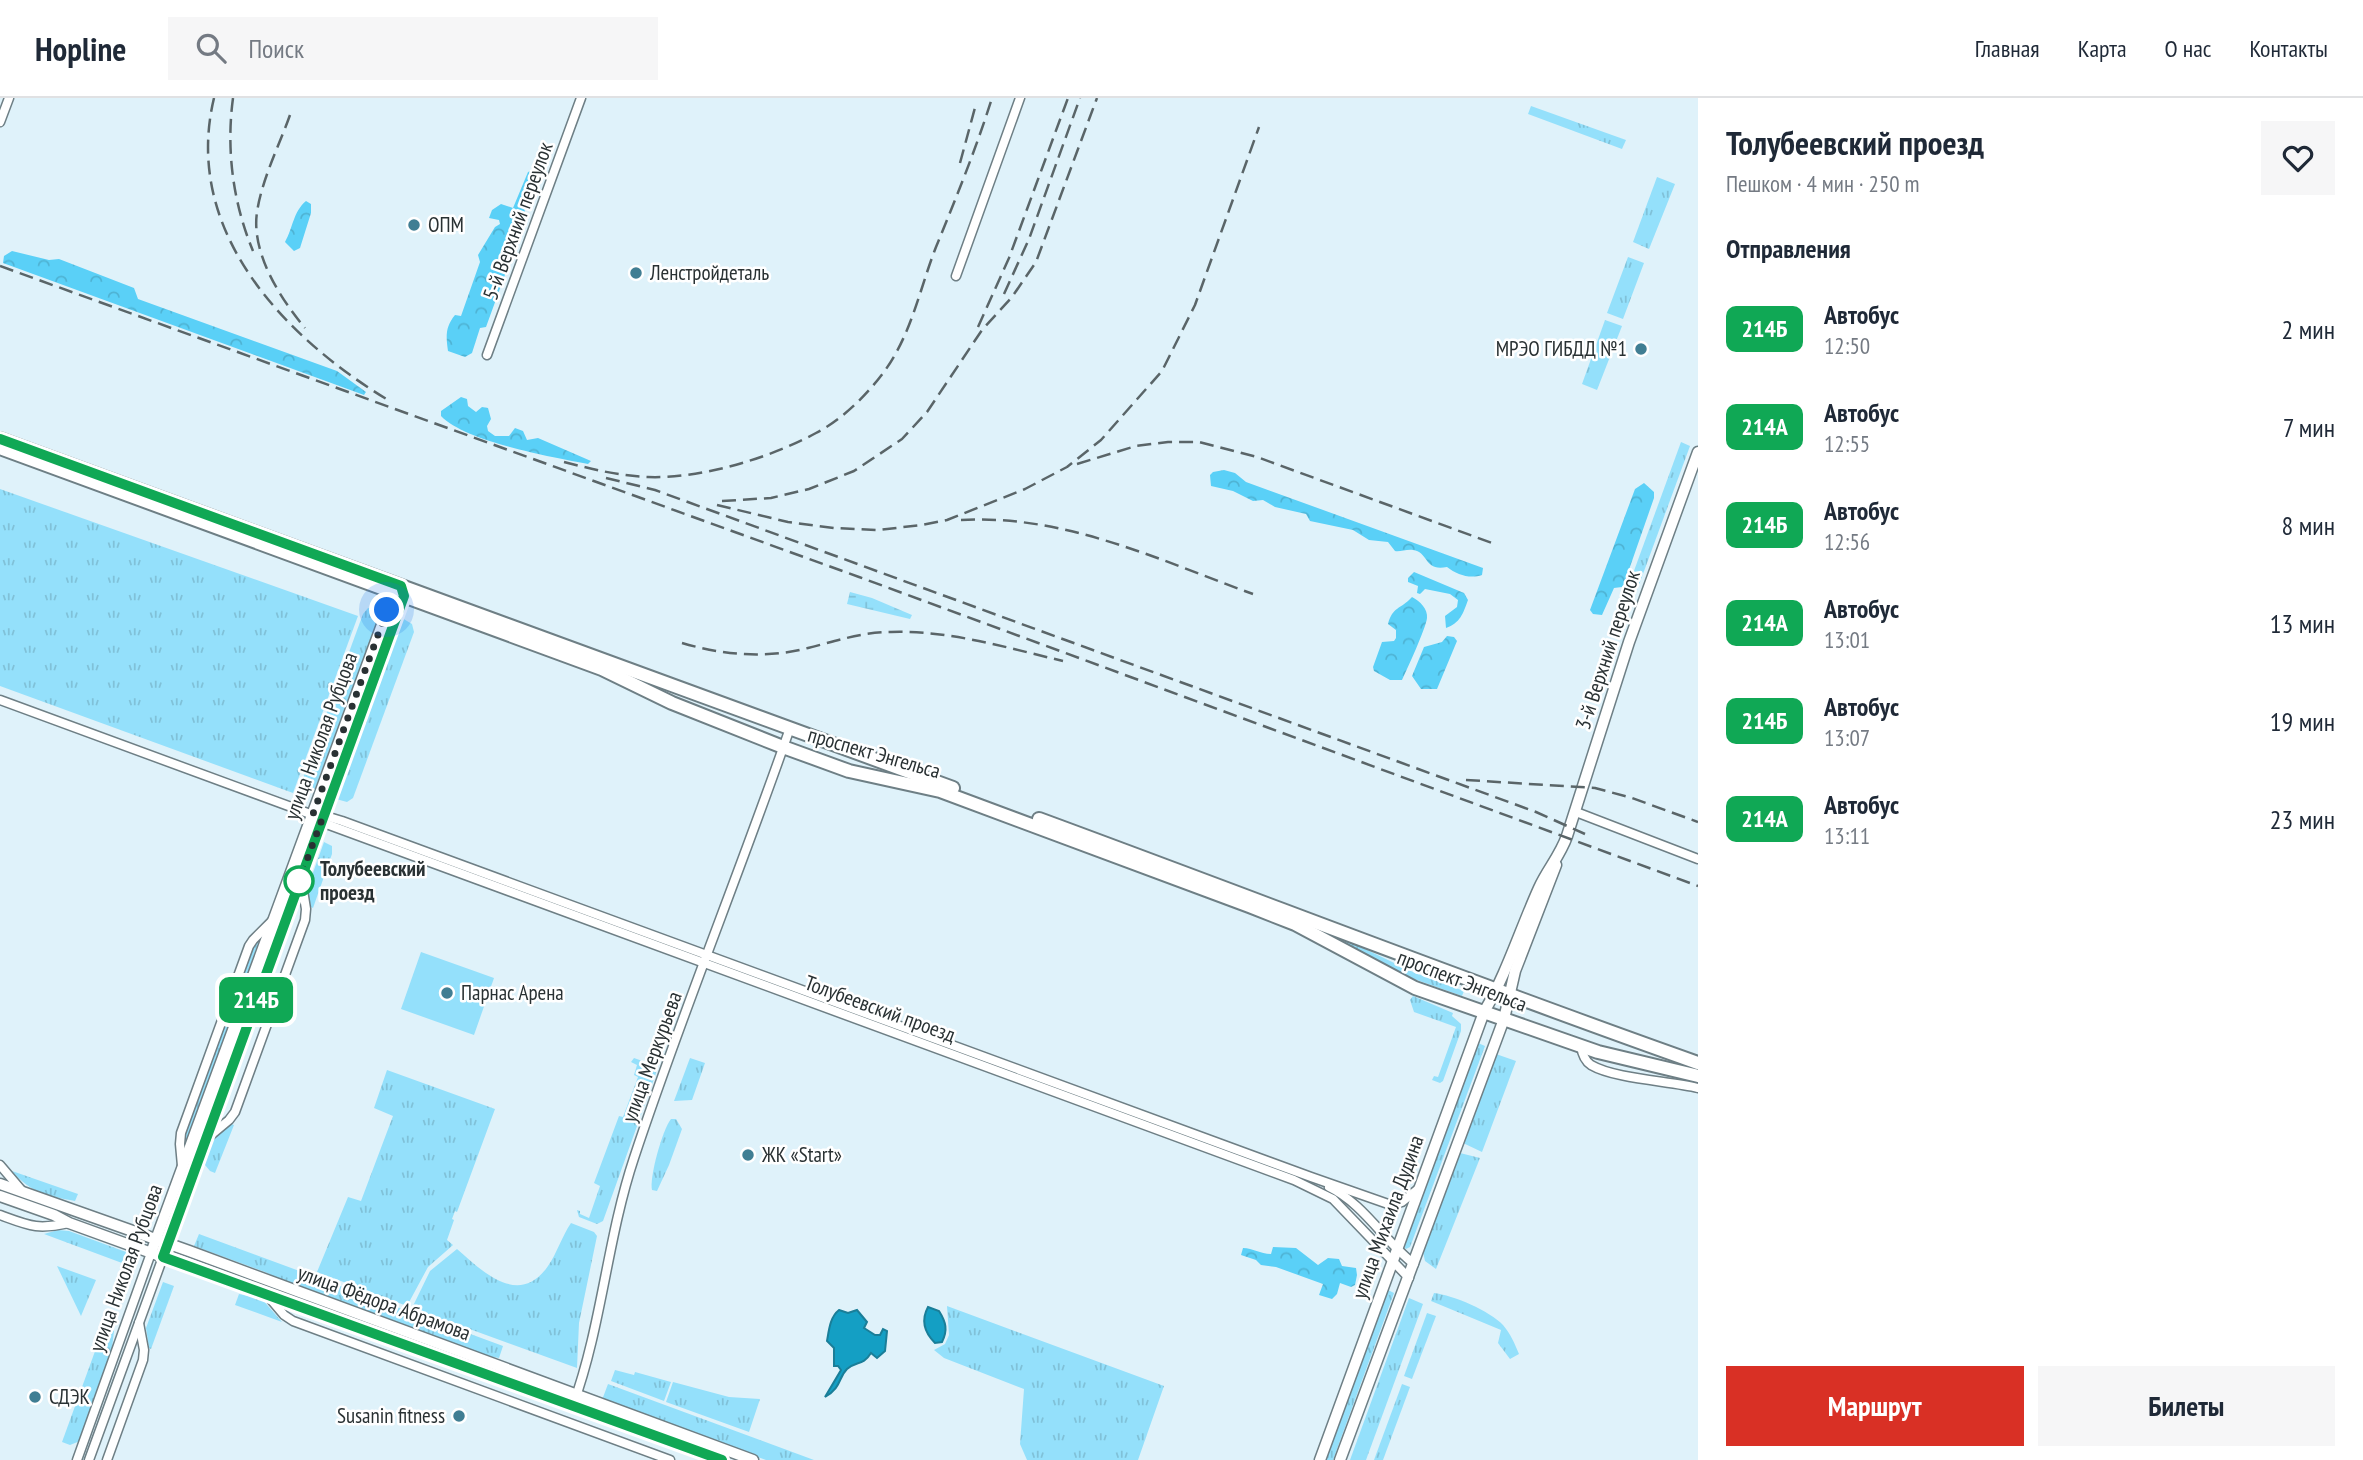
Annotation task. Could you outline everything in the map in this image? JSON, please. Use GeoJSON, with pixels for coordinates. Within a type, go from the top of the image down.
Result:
{"type":"FeatureCollection","features":[{"type":"Feature","properties":{"kind":"main road","name":"проспект Энгельса"},"geometry":{"type":"LineString","coordinates":[[0,439],[602,669],[672,703],[783,747],[849,771],[940,791],[1249,906],[1295,924],[1415,988],[1581,1046],[1698,1076]]}},
{"type":"Feature","properties":{"kind":"main road","name":"проспект Энгельса"},"geometry":{"type":"LineString","coordinates":[[0,448],[790,728],[1698,1063]]}},
{"type":"Feature","properties":{"kind":"street"},"geometry":{"type":"LineString","coordinates":[[0,122],[9,98]]}},
{"type":"Feature","properties":{"kind":"street","name":"5-й Верхний переулок"},"geometry":{"type":"LineString","coordinates":[[487,355],[581,98]]}},
{"type":"Feature","properties":{"kind":"street"},"geometry":{"type":"LineString","coordinates":[[956,276],[1020,98]]}},
{"type":"Feature","properties":{"kind":"street","name":"3-й Верхний переулок"},"geometry":{"type":"LineString","coordinates":[[1502,992],[1515,971],[1576,812],[1629,642],[1698,452]]}},
{"type":"Feature","properties":{"kind":"street","name":"улица Николая Рубцова"},"geometry":{"type":"LineString","coordinates":[[89,1460],[301,877],[319,817],[400,592]]}},
{"type":"Feature","properties":{"kind":"street","name":"Толубеевский проезд"},"geometry":{"type":"LineString","coordinates":[[0,700],[707,959],[1391,1205],[1402,1202],[1420,1187]]}},
{"type":"Feature","properties":{"kind":"street","name":"улица Меркурьева"},"geometry":{"type":"LineString","coordinates":[[575,1400],[588,1359],[613,1236],[634,1159],[790,728]]}},
{"type":"Feature","properties":{"kind":"street"},"geometry":{"type":"LineString","coordinates":[[1576,812],[1698,859]]}},
{"type":"Feature","properties":{"kind":"street","name":"улица Николая Рубцова"},"geometry":{"type":"LineString","coordinates":[[77,1460],[275,919],[319,817]]}},
{"type":"Feature","properties":{"kind":"street"},"geometry":{"type":"LineString","coordinates":[[205,1140],[235,1112],[300,933],[306,909],[301,877]]}},
{"type":"Feature","properties":{"kind":"street","name":"Толубеевский проезд"},"geometry":{"type":"LineString","coordinates":[[707,959],[1319,1190],[1343,1207],[1409,1278]]}},
{"type":"Feature","properties":{"kind":"street","name":"улица Михаила Дудина"},"geometry":{"type":"LineString","coordinates":[[1320,1460],[1484,1012],[1502,992]]}},
{"type":"Feature","properties":{"kind":"street","name":"улица Михаила Дудина"},"geometry":{"type":"LineString","coordinates":[[1340,1460],[1504,1019],[1502,992]]}},
{"type":"Feature","properties":{"kind":"street"},"geometry":{"type":"LineString","coordinates":[[1581,1046],[1583,1055],[1590,1064],[1636,1078],[1698,1088]]}},
{"type":"Feature","properties":{"kind":"street"},"geometry":{"type":"LineString","coordinates":[[0,1165],[23,1192]]}},
{"type":"Feature","properties":{"kind":"street","name":"Толубеевский проезд"},"geometry":{"type":"LineString","coordinates":[[1311,1177],[1350,1199],[1397,1251],[1414,1264]]}},
{"type":"Feature","properties":{"kind":"street","name":"улица Фёдора Абрамова"},"geometry":{"type":"LineString","coordinates":[[0,1184],[167,1244],[575,1400],[722,1460]]}},
{"type":"Feature","properties":{"kind":"street","name":"улица Фёдора Абрамова"},"geometry":{"type":"LineString","coordinates":[[0,1196],[265,1293],[754,1460]]}},
{"type":"Feature","properties":{"kind":"street"},"geometry":{"type":"LineString","coordinates":[[0,1215],[42,1228],[69,1223]]}},
{"type":"Feature","properties":{"kind":"street"},"geometry":{"type":"LineString","coordinates":[[265,1293],[284,1315],[293,1321],[670,1460]]}},
{"type":"Feature","properties":{"kind":"street"},"geometry":{"type":"LineString","coordinates":[[107,1460],[143,1360],[139,1321]]}},
{"type":"Feature","properties":{"kind":"green space"},"geometry":{"type":"Polygon","coordinates":[[[1531,106],[1626,140],[1622,149],[1528,114],[1531,106]]]}},
{"type":"Feature","properties":{"kind":"green space"},"geometry":{"type":"Polygon","coordinates":[[[541,171],[539,183],[536,186],[532,184],[533,194],[523,202],[526,217],[486,327],[480,328],[472,353],[465,357],[448,351],[449,324],[455,315],[461,316],[480,262],[478,255],[495,227],[500,224],[499,220],[489,218],[492,210],[501,204],[513,208],[528,172],[541,171]]]}},
{"type":"Feature","properties":{"kind":"green space"},"geometry":{"type":"Polygon","coordinates":[[[1657,177],[1675,184],[1649,249],[1633,242],[1657,177]]]}},
{"type":"Feature","properties":{"kind":"green space"},"geometry":{"type":"Polygon","coordinates":[[[306,201],[311,204],[311,213],[300,248],[294,251],[285,242],[296,215],[306,201]]]}},
{"type":"Feature","properties":{"kind":"green space"},"geometry":{"type":"Polygon","coordinates":[[[12,251],[49,260],[59,259],[134,288],[138,299],[337,371],[366,392],[364,395],[3,263],[4,256],[12,251]]]}},
{"type":"Feature","properties":{"kind":"green space"},"geometry":{"type":"Polygon","coordinates":[[[1628,257],[1644,263],[1623,319],[1607,313],[1628,257]]]}},
{"type":"Feature","properties":{"kind":"green space"},"geometry":{"type":"Polygon","coordinates":[[[1605,320],[1622,326],[1597,390],[1582,384],[1605,320]]]}},
{"type":"Feature","properties":{"kind":"green space"},"geometry":{"type":"Polygon","coordinates":[[[461,397],[467,399],[468,406],[476,412],[482,407],[488,408],[491,419],[487,426],[488,431],[495,436],[509,436],[515,428],[523,431],[527,440],[538,438],[591,461],[588,464],[532,453],[469,433],[441,416],[441,411],[461,397]]]}},
{"type":"Feature","properties":{"kind":"green space"},"geometry":{"type":"Polygon","coordinates":[[[1681,442],[1690,446],[1636,593],[1627,590],[1681,442]]]}},
{"type":"Feature","properties":{"kind":"green space"},"geometry":{"type":"Polygon","coordinates":[[[1224,470],[1235,473],[1246,482],[1483,568],[1482,575],[1468,576],[1447,567],[1434,567],[1418,552],[1395,551],[1388,542],[1369,540],[1353,530],[1310,521],[1306,514],[1275,507],[1263,500],[1253,501],[1233,491],[1211,486],[1210,475],[1224,470]]]}},
{"type":"Feature","properties":{"kind":"green space"},"geometry":{"type":"Polygon","coordinates":[[[1644,483],[1654,492],[1654,498],[1624,584],[1614,588],[1602,615],[1593,614],[1590,610],[1635,489],[1644,483]]]}},
{"type":"Feature","properties":{"kind":"green space"},"geometry":{"type":"Polygon","coordinates":[[[0,489],[358,616],[293,793],[0,686],[0,489]]]}},
{"type":"Feature","properties":{"kind":"green space"},"geometry":{"type":"Polygon","coordinates":[[[1414,572],[1464,593],[1468,600],[1458,621],[1446,628],[1445,616],[1457,607],[1458,600],[1450,594],[1425,589],[1420,594],[1417,593],[1418,586],[1408,582],[1414,572]]]}},
{"type":"Feature","properties":{"kind":"green space"},"geometry":{"type":"Polygon","coordinates":[[[850,592],[912,615],[910,619],[847,604],[850,592]]]}},
{"type":"Feature","properties":{"kind":"green space"},"geometry":{"type":"Polygon","coordinates":[[[1412,597],[1425,608],[1426,623],[1402,680],[1390,680],[1374,671],[1373,667],[1382,642],[1394,641],[1396,638],[1396,630],[1388,624],[1392,614],[1412,597]]]}},
{"type":"Feature","properties":{"kind":"green space"},"geometry":{"type":"Polygon","coordinates":[[[368,608],[381,611],[314,791],[304,786],[303,778],[363,614],[368,608]]]}},
{"type":"Feature","properties":{"kind":"green space"},"geometry":{"type":"Polygon","coordinates":[[[402,618],[412,624],[414,632],[353,798],[347,802],[336,799],[402,618]]]}},
{"type":"Feature","properties":{"kind":"green space"},"geometry":{"type":"Polygon","coordinates":[[[1447,636],[1454,637],[1457,641],[1437,689],[1421,689],[1412,676],[1424,647],[1442,642],[1447,636]]]}},
{"type":"Feature","properties":{"kind":"green space"},"geometry":{"type":"Polygon","coordinates":[[[324,842],[332,846],[332,854],[313,908],[308,893],[310,881],[324,842]]]}},
{"type":"Feature","properties":{"kind":"green space"},"geometry":{"type":"Polygon","coordinates":[[[1334,934],[1415,973],[1464,991],[1462,996],[1414,979],[1333,937],[1334,934]]]}},
{"type":"Feature","properties":{"kind":"green space"},"geometry":{"type":"Polygon","coordinates":[[[260,938],[185,1146],[185,1132],[254,945],[260,938]]]}},
{"type":"Feature","properties":{"kind":"green space","name":"Парнас Арена"},"geometry":{"type":"Polygon","coordinates":[[[421,952],[494,978],[474,1035],[401,1009],[421,952]]]}},
{"type":"Feature","properties":{"kind":"green space"},"geometry":{"type":"Polygon","coordinates":[[[1413,996],[1453,1013],[1452,1016],[1461,1024],[1461,1031],[1440,1083],[1432,1080],[1434,1076],[1438,1077],[1456,1027],[1414,1012],[1410,1000],[1413,996]]]}},
{"type":"Feature","properties":{"kind":"green space"},"geometry":{"type":"Polygon","coordinates":[[[1478,1043],[1485,1046],[1410,1247],[1406,1249],[1403,1246],[1478,1043]]]}},
{"type":"Feature","properties":{"kind":"green space"},"geometry":{"type":"Polygon","coordinates":[[[1496,1054],[1516,1061],[1482,1152],[1463,1143],[1496,1054]]]}},
{"type":"Feature","properties":{"kind":"green space"},"geometry":{"type":"Polygon","coordinates":[[[634,1058],[651,1064],[656,1073],[603,1221],[597,1224],[579,1217],[577,1210],[589,1218],[600,1186],[594,1183],[619,1116],[623,1117],[638,1077],[634,1075],[637,1065],[631,1062],[634,1058]]]}},
{"type":"Feature","properties":{"kind":"green space"},"geometry":{"type":"Polygon","coordinates":[[[690,1058],[705,1063],[692,1100],[674,1101],[690,1058]]]}},
{"type":"Feature","properties":{"kind":"green space"},"geometry":{"type":"Polygon","coordinates":[[[387,1070],[495,1109],[457,1212],[455,1211],[452,1219],[454,1220],[447,1240],[453,1245],[428,1267],[407,1306],[317,1272],[348,1197],[361,1201],[393,1116],[374,1108],[387,1070]]]}},
{"type":"Feature","properties":{"kind":"green space"},"geometry":{"type":"Polygon","coordinates":[[[671,1119],[676,1119],[682,1129],[657,1191],[652,1190],[657,1154],[671,1119]]]}},
{"type":"Feature","properties":{"kind":"green space"},"geometry":{"type":"Polygon","coordinates":[[[231,1124],[234,1125],[215,1173],[205,1165],[208,1151],[216,1137],[231,1124]]]}},
{"type":"Feature","properties":{"kind":"green space"},"geometry":{"type":"Polygon","coordinates":[[[1460,1153],[1480,1158],[1436,1269],[1425,1261],[1423,1252],[1460,1153]]]}},
{"type":"Feature","properties":{"kind":"green space"},"geometry":{"type":"Polygon","coordinates":[[[12,1171],[78,1194],[75,1201],[48,1195],[33,1189],[12,1171]]]}},
{"type":"Feature","properties":{"kind":"green space"},"geometry":{"type":"Polygon","coordinates":[[[571,1223],[594,1232],[597,1236],[579,1323],[577,1368],[412,1308],[430,1271],[457,1249],[501,1282],[525,1284],[537,1278],[548,1266],[571,1223]]]}},
{"type":"Feature","properties":{"kind":"green space"},"geometry":{"type":"Polygon","coordinates":[[[58,1230],[69,1231],[126,1252],[122,1263],[44,1234],[58,1230]]]}},
{"type":"Feature","properties":{"kind":"green space"},"geometry":{"type":"Polygon","coordinates":[[[199,1234],[503,1346],[499,1358],[481,1355],[303,1290],[265,1272],[194,1246],[199,1234]]]}},
{"type":"Feature","properties":{"kind":"green space"},"geometry":{"type":"Polygon","coordinates":[[[1273,1247],[1296,1248],[1318,1265],[1328,1258],[1339,1259],[1342,1266],[1356,1268],[1355,1285],[1351,1287],[1340,1283],[1337,1294],[1332,1299],[1319,1295],[1323,1284],[1276,1267],[1261,1265],[1256,1260],[1241,1255],[1243,1248],[1271,1254],[1273,1247]]]}},
{"type":"Feature","properties":{"kind":"green space"},"geometry":{"type":"Polygon","coordinates":[[[57,1266],[96,1280],[81,1316],[57,1266]]]}},
{"type":"Feature","properties":{"kind":"green space"},"geometry":{"type":"Polygon","coordinates":[[[163,1282],[174,1286],[151,1349],[146,1328],[163,1282]]]}},
{"type":"Feature","properties":{"kind":"green space"},"geometry":{"type":"Polygon","coordinates":[[[1388,1290],[1394,1293],[1333,1460],[1326,1460],[1388,1290]]]}},
{"type":"Feature","properties":{"kind":"green space"},"geometry":{"type":"Polygon","coordinates":[[[1434,1293],[1471,1304],[1489,1314],[1508,1331],[1519,1354],[1510,1359],[1498,1343],[1501,1330],[1431,1301],[1434,1293]]]}},
{"type":"Feature","properties":{"kind":"green space"},"geometry":{"type":"Polygon","coordinates":[[[239,1294],[262,1299],[282,1322],[235,1305],[239,1294]]]}},
{"type":"Feature","properties":{"kind":"green space"},"geometry":{"type":"Polygon","coordinates":[[[1409,1298],[1423,1304],[1366,1460],[1350,1460],[1409,1298]]]}},
{"type":"Feature","properties":{"kind":"green space"},"geometry":{"type":"Polygon","coordinates":[[[947,1306],[1164,1386],[1138,1460],[1027,1460],[1020,1444],[1024,1389],[944,1358],[934,1350],[945,1344],[949,1335],[947,1306]]]}},
{"type":"Feature","properties":{"kind":"green space"},"geometry":{"type":"Polygon","coordinates":[[[1427,1313],[1436,1316],[1412,1379],[1404,1376],[1427,1313]]]}},
{"type":"Feature","properties":{"kind":"green space"},"geometry":{"type":"Polygon","coordinates":[[[110,1329],[114,1331],[112,1348],[80,1441],[70,1445],[62,1442],[102,1332],[110,1329]]]}},
{"type":"Feature","properties":{"kind":"green space"},"geometry":{"type":"Polygon","coordinates":[[[615,1370],[634,1375],[635,1372],[671,1382],[664,1401],[611,1381],[615,1370]]]}},
{"type":"Feature","properties":{"kind":"green space"},"geometry":{"type":"Polygon","coordinates":[[[673,1382],[729,1397],[760,1399],[749,1432],[666,1402],[673,1382]]]}},
{"type":"Feature","properties":{"kind":"green space"},"geometry":{"type":"Polygon","coordinates":[[[608,1384],[814,1460],[766,1460],[602,1400],[608,1384]]]}},
{"type":"Feature","properties":{"kind":"green space"},"geometry":{"type":"Polygon","coordinates":[[[1402,1384],[1410,1387],[1383,1460],[1374,1460],[1402,1384]]]}},
{"type":"Feature","properties":{"kind":"shaded area"},"geometry":{"type":"Polygon","coordinates":[[[928,1307],[939,1311],[943,1319],[946,1330],[942,1342],[935,1343],[926,1330],[924,1321],[928,1307]]]}},
{"type":"Feature","properties":{"kind":"shaded area"},"geometry":{"type":"Polygon","coordinates":[[[839,1310],[848,1313],[857,1310],[867,1322],[864,1328],[875,1335],[880,1335],[883,1329],[887,1331],[885,1351],[877,1358],[871,1353],[865,1360],[847,1369],[834,1390],[825,1397],[841,1370],[834,1366],[834,1348],[827,1341],[832,1320],[839,1310]]]}},
{"type":"Feature","properties":{"kind":"railway"},"geometry":{"type":"LineString","coordinates":[[214,98],[208,147],[213,192],[228,235],[250,275],[279,312],[312,345],[388,400]]}},
{"type":"Feature","properties":{"kind":"railway"},"geometry":{"type":"LineString","coordinates":[[233,98],[230,137],[233,176],[240,214],[253,251]]}},
{"type":"Feature","properties":{"kind":"railway"},"geometry":{"type":"LineString","coordinates":[[564,462],[637,476],[669,477],[712,471],[778,451],[816,433],[845,413],[879,378],[903,340],[992,98]]}},
{"type":"Feature","properties":{"kind":"railway"},"geometry":{"type":"LineString","coordinates":[[978,327],[1009,258],[1068,98]]}},
{"type":"Feature","properties":{"kind":"railway"},"geometry":{"type":"LineString","coordinates":[[1004,294],[1029,239],[1080,98]]}},
{"type":"Feature","properties":{"kind":"railway"},"geometry":{"type":"LineString","coordinates":[[722,501],[771,498],[809,489],[854,471],[902,439],[927,412],[982,330],[1012,297],[1036,262],[1097,98]]}},
{"type":"Feature","properties":{"kind":"railway"},"geometry":{"type":"LineString","coordinates":[[960,163],[976,104]]}},
{"type":"Feature","properties":{"kind":"railway"},"geometry":{"type":"LineString","coordinates":[[290,115],[263,187],[256,228],[258,243],[269,274],[305,328]]}},
{"type":"Feature","properties":{"kind":"railway"},"geometry":{"type":"LineString","coordinates":[[717,505],[788,522],[878,530],[947,520],[1025,489],[1067,467],[1101,440],[1162,371],[1195,305],[1259,127]]}},
{"type":"Feature","properties":{"kind":"railway"},"geometry":{"type":"LineString","coordinates":[[0,266],[859,577],[1698,886]]}},
{"type":"Feature","properties":{"kind":"railway"},"geometry":{"type":"LineString","coordinates":[[1077,464],[1136,446],[1199,442],[1257,457],[1492,543]]}},
{"type":"Feature","properties":{"kind":"railway"},"geometry":{"type":"LineString","coordinates":[[606,478],[655,490],[1536,812],[1585,834]]}},
{"type":"Feature","properties":{"kind":"railway"},"geometry":{"type":"LineString","coordinates":[[961,520],[1037,524],[1074,532],[1146,554],[1253,594]]}},
{"type":"Feature","properties":{"kind":"railway"},"geometry":{"type":"LineString","coordinates":[[682,643],[729,653],[776,654],[849,637],[913,632],[978,641],[1063,661]]}},
{"type":"Feature","properties":{"kind":"railway"},"geometry":{"type":"LineString","coordinates":[[1466,780],[1595,788],[1632,798],[1698,822]]}},
{"type":"Feature","properties":{"kind":"bus line","name":"214Б"},"geometry":{"type":"LineString","coordinates":[[0,439],[401,586],[404,596],[163,1257],[722,1460]]}},
{"type":"Feature","properties":{"kind":"place","name":"ОПМ"},"geometry":{"type":"Point","coordinates":[414,225]}},
{"type":"Feature","properties":{"kind":"place","name":"Ленстройдеталь"},"geometry":{"type":"Point","coordinates":[636,273]}},
{"type":"Feature","properties":{"kind":"place","name":"МРЭО ГИБДД №1"},"geometry":{"type":"Point","coordinates":[1641,349]}},
{"type":"Feature","properties":{"kind":"place","name":"Толубеевский проезд"},"geometry":{"type":"Point","coordinates":[299,881]}},
{"type":"Feature","properties":{"kind":"place","name":"Парнас Арена"},"geometry":{"type":"Point","coordinates":[447,993]}},
{"type":"Feature","properties":{"kind":"place","name":"ЖК «Start»"},"geometry":{"type":"Point","coordinates":[748,1155]}},
{"type":"Feature","properties":{"kind":"place","name":"СДЭК"},"geometry":{"type":"Point","coordinates":[35,1397]}},
{"type":"Feature","properties":{"kind":"place","name":"Susanin fitness"},"geometry":{"type":"Point","coordinates":[459,1416]}},
{"type":"Feature","properties":{"kind":"route"},"geometry":{"type":"LineString","coordinates":[[299,881],[321,822],[313,814],[387,610]]}}]}
